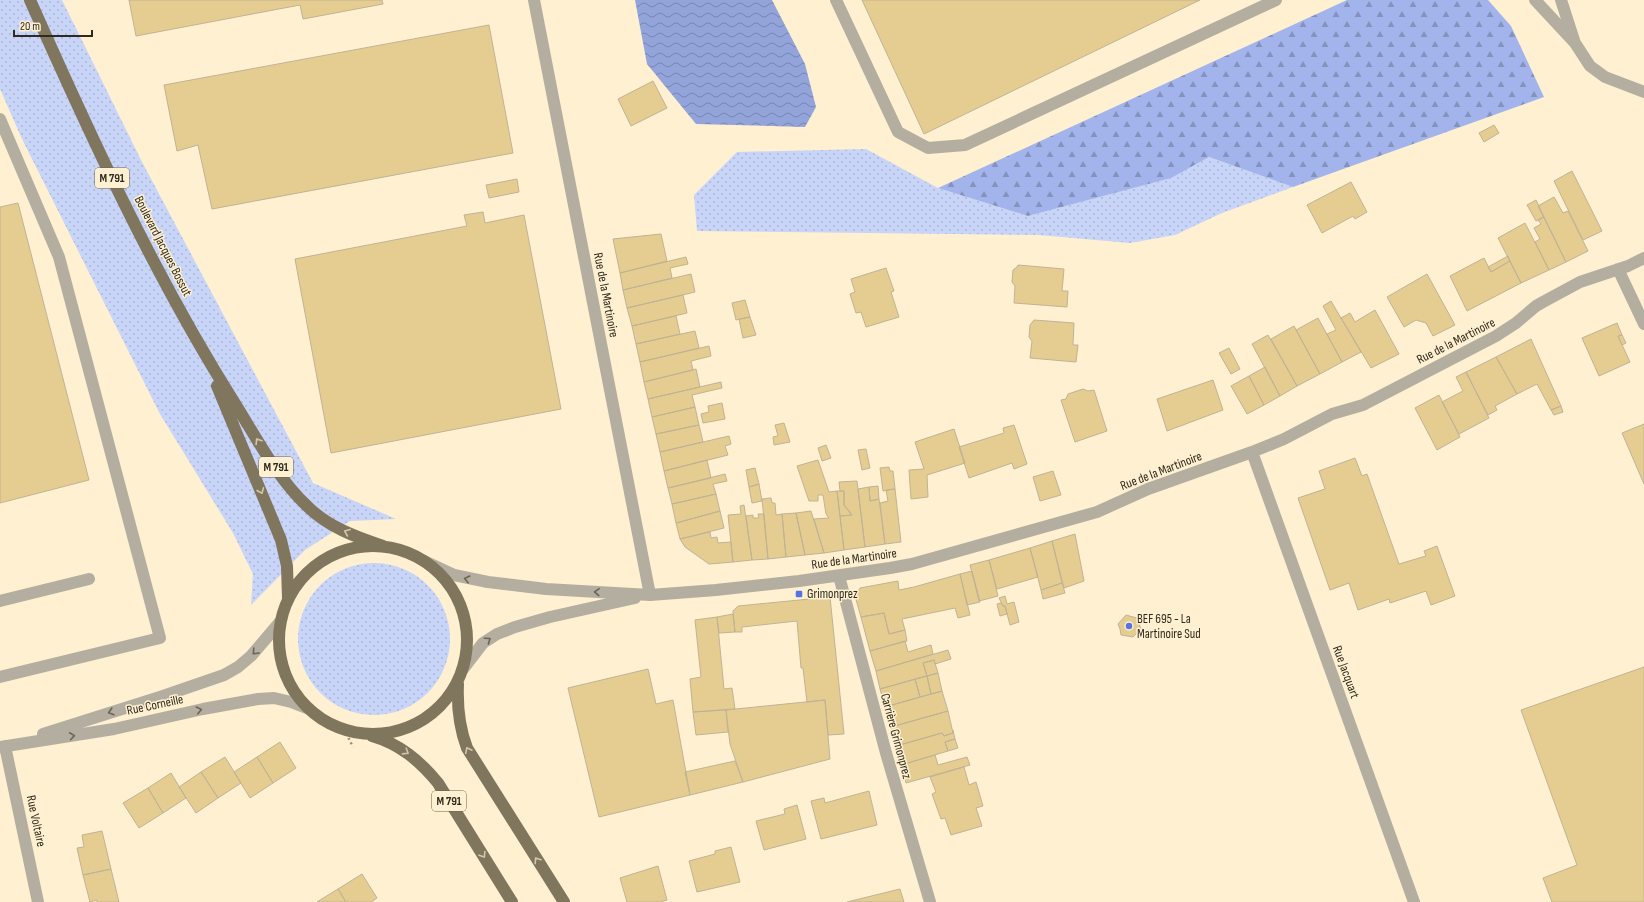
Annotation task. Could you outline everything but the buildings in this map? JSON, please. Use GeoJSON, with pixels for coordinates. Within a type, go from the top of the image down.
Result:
{"type":"FeatureCollection","features":[{"type":"Feature","properties":{"kind":"main road","name":"Boulevard Jacques Bossut"},"geometry":{"type":"LineString","coordinates":[[30,0],[135,224],[202,352],[269,458],[307,507],[342,530],[383,546]]}},
{"type":"Feature","properties":{"kind":"main road","name":"Boulevard Jacques Bossut"},"geometry":{"type":"LineString","coordinates":[[202,352],[277,530],[287,566],[288,600]]}},
{"type":"Feature","properties":{"kind":"main road"},"geometry":{"type":"LineString","coordinates":[[383,546],[411,554],[424,561],[445,579],[453,590],[462,609],[467,629],[468,642],[463,669],[458,682],[451,693],[433,713],[410,727],[384,734],[357,733],[320,718],[309,709],[292,688],[281,663],[279,649],[280,622],[288,600],[295,587],[304,576],[326,558],[354,548],[383,546]]}},
{"type":"Feature","properties":{"kind":"main road"},"geometry":{"type":"LineString","coordinates":[[458,682],[458,717],[467,748],[564,902]]}},
{"type":"Feature","properties":{"kind":"main road","name":"M 791"},"geometry":{"type":"LineString","coordinates":[[357,733],[394,744],[411,755],[425,767],[438,782],[512,902]]}},
{"type":"Feature","properties":{"kind":"street","name":"Rue de la Martinoire"},"geometry":{"type":"LineString","coordinates":[[534,0],[650,595]]}},
{"type":"Feature","properties":{"kind":"street"},"geometry":{"type":"LineString","coordinates":[[836,0],[898,132],[928,148],[965,145],[1276,0]]}},
{"type":"Feature","properties":{"kind":"street"},"geometry":{"type":"LineString","coordinates":[[1535,0],[1575,43],[1590,66],[1605,77],[1644,92]]}},
{"type":"Feature","properties":{"kind":"street"},"geometry":{"type":"LineString","coordinates":[[1561,0],[1575,43]]}},
{"type":"Feature","properties":{"kind":"street"},"geometry":{"type":"LineString","coordinates":[[0,119],[59,257],[160,638],[0,677]]}},
{"type":"Feature","properties":{"kind":"street","name":"Rue de la Martinoire"},"geometry":{"type":"LineString","coordinates":[[424,561],[454,575],[488,582],[546,588],[650,595],[716,590],[839,576],[929,560],[1097,512],[1148,489],[1284,439],[1332,414],[1362,405],[1506,331],[1543,302],[1580,282],[1644,258]]}},
{"type":"Feature","properties":{"kind":"street"},"geometry":{"type":"LineString","coordinates":[[1618,269],[1644,324]]}},
{"type":"Feature","properties":{"kind":"street","name":"Rue Jacquart"},"geometry":{"type":"LineString","coordinates":[[1252,452],[1414,902]]}},
{"type":"Feature","properties":{"kind":"street","name":"Carrière Grimonprez"},"geometry":{"type":"LineString","coordinates":[[839,576],[886,753],[930,902]]}},
{"type":"Feature","properties":{"kind":"street"},"geometry":{"type":"LineString","coordinates":[[0,601],[89,580]]}},
{"type":"Feature","properties":{"kind":"street","name":"Rue de la Martinoire"},"geometry":{"type":"LineString","coordinates":[[463,669],[483,643],[503,632],[550,618],[650,595]]}},
{"type":"Feature","properties":{"kind":"street","name":"Rue Corneille"},"geometry":{"type":"LineString","coordinates":[[3,746],[163,696],[224,675],[238,668],[251,656],[280,622]]}},
{"type":"Feature","properties":{"kind":"street","name":"Rue Corneille"},"geometry":{"type":"LineString","coordinates":[[3,746],[114,729],[203,709],[258,699],[274,698],[291,702],[309,709]]}},
{"type":"Feature","properties":{"kind":"street","name":"Rue Voltaire"},"geometry":{"type":"LineString","coordinates":[[3,746],[38,902]]}},
{"type":"Feature","properties":{"kind":"path"},"geometry":{"type":"LineString","coordinates":[[344,729],[353,747],[358,750]]}},
{"type":"Feature","properties":{"kind":"shaded area"},"geometry":{"type":"Polygon","coordinates":[[[0,0],[62,0],[142,162],[313,483],[396,519],[350,521],[305,550],[251,605],[253,574],[233,533],[160,414],[22,139],[0,89],[0,0]]]}},
{"type":"Feature","properties":{"kind":"shaded area"},"geometry":{"type":"Polygon","coordinates":[[[866,149],[938,188],[1028,216],[1170,178],[1209,157],[1293,187],[1222,213],[1175,235],[1130,243],[1039,235],[697,231],[694,195],[737,152],[866,149]]]}},
{"type":"Feature","properties":{"kind":"shaded area"},"geometry":{"type":"Polygon","coordinates":[[[367,563],[381,563],[396,566],[410,572],[428,585],[441,603],[447,617],[450,639],[447,661],[441,675],[428,693],[410,706],[396,712],[381,715],[367,715],[352,712],[338,706],[326,698],[315,687],[307,675],[301,661],[298,646],[298,632],[301,617],[307,603],[315,591],[326,580],[338,572],[352,566],[367,563]]]}},
{"type":"Feature","properties":{"kind":"green space"},"geometry":{"type":"Polygon","coordinates":[[[1347,0],[1488,0],[1511,26],[1544,97],[1293,187],[1209,157],[1171,178],[1028,216],[938,188],[1347,0]]]}},
{"type":"Feature","properties":{"kind":"water"},"geometry":{"type":"Polygon","coordinates":[[[635,0],[772,0],[805,64],[816,107],[805,127],[696,124],[647,64],[635,0]]]}},
{"type":"Feature","properties":{"kind":"place","name":"Grimonprez"},"geometry":{"type":"Point","coordinates":[799,594]}},
{"type":"Feature","properties":{"kind":"place","name":"BEF 695 - La Martinoire Sud"},"geometry":{"type":"Point","coordinates":[1129,626]}}]}
